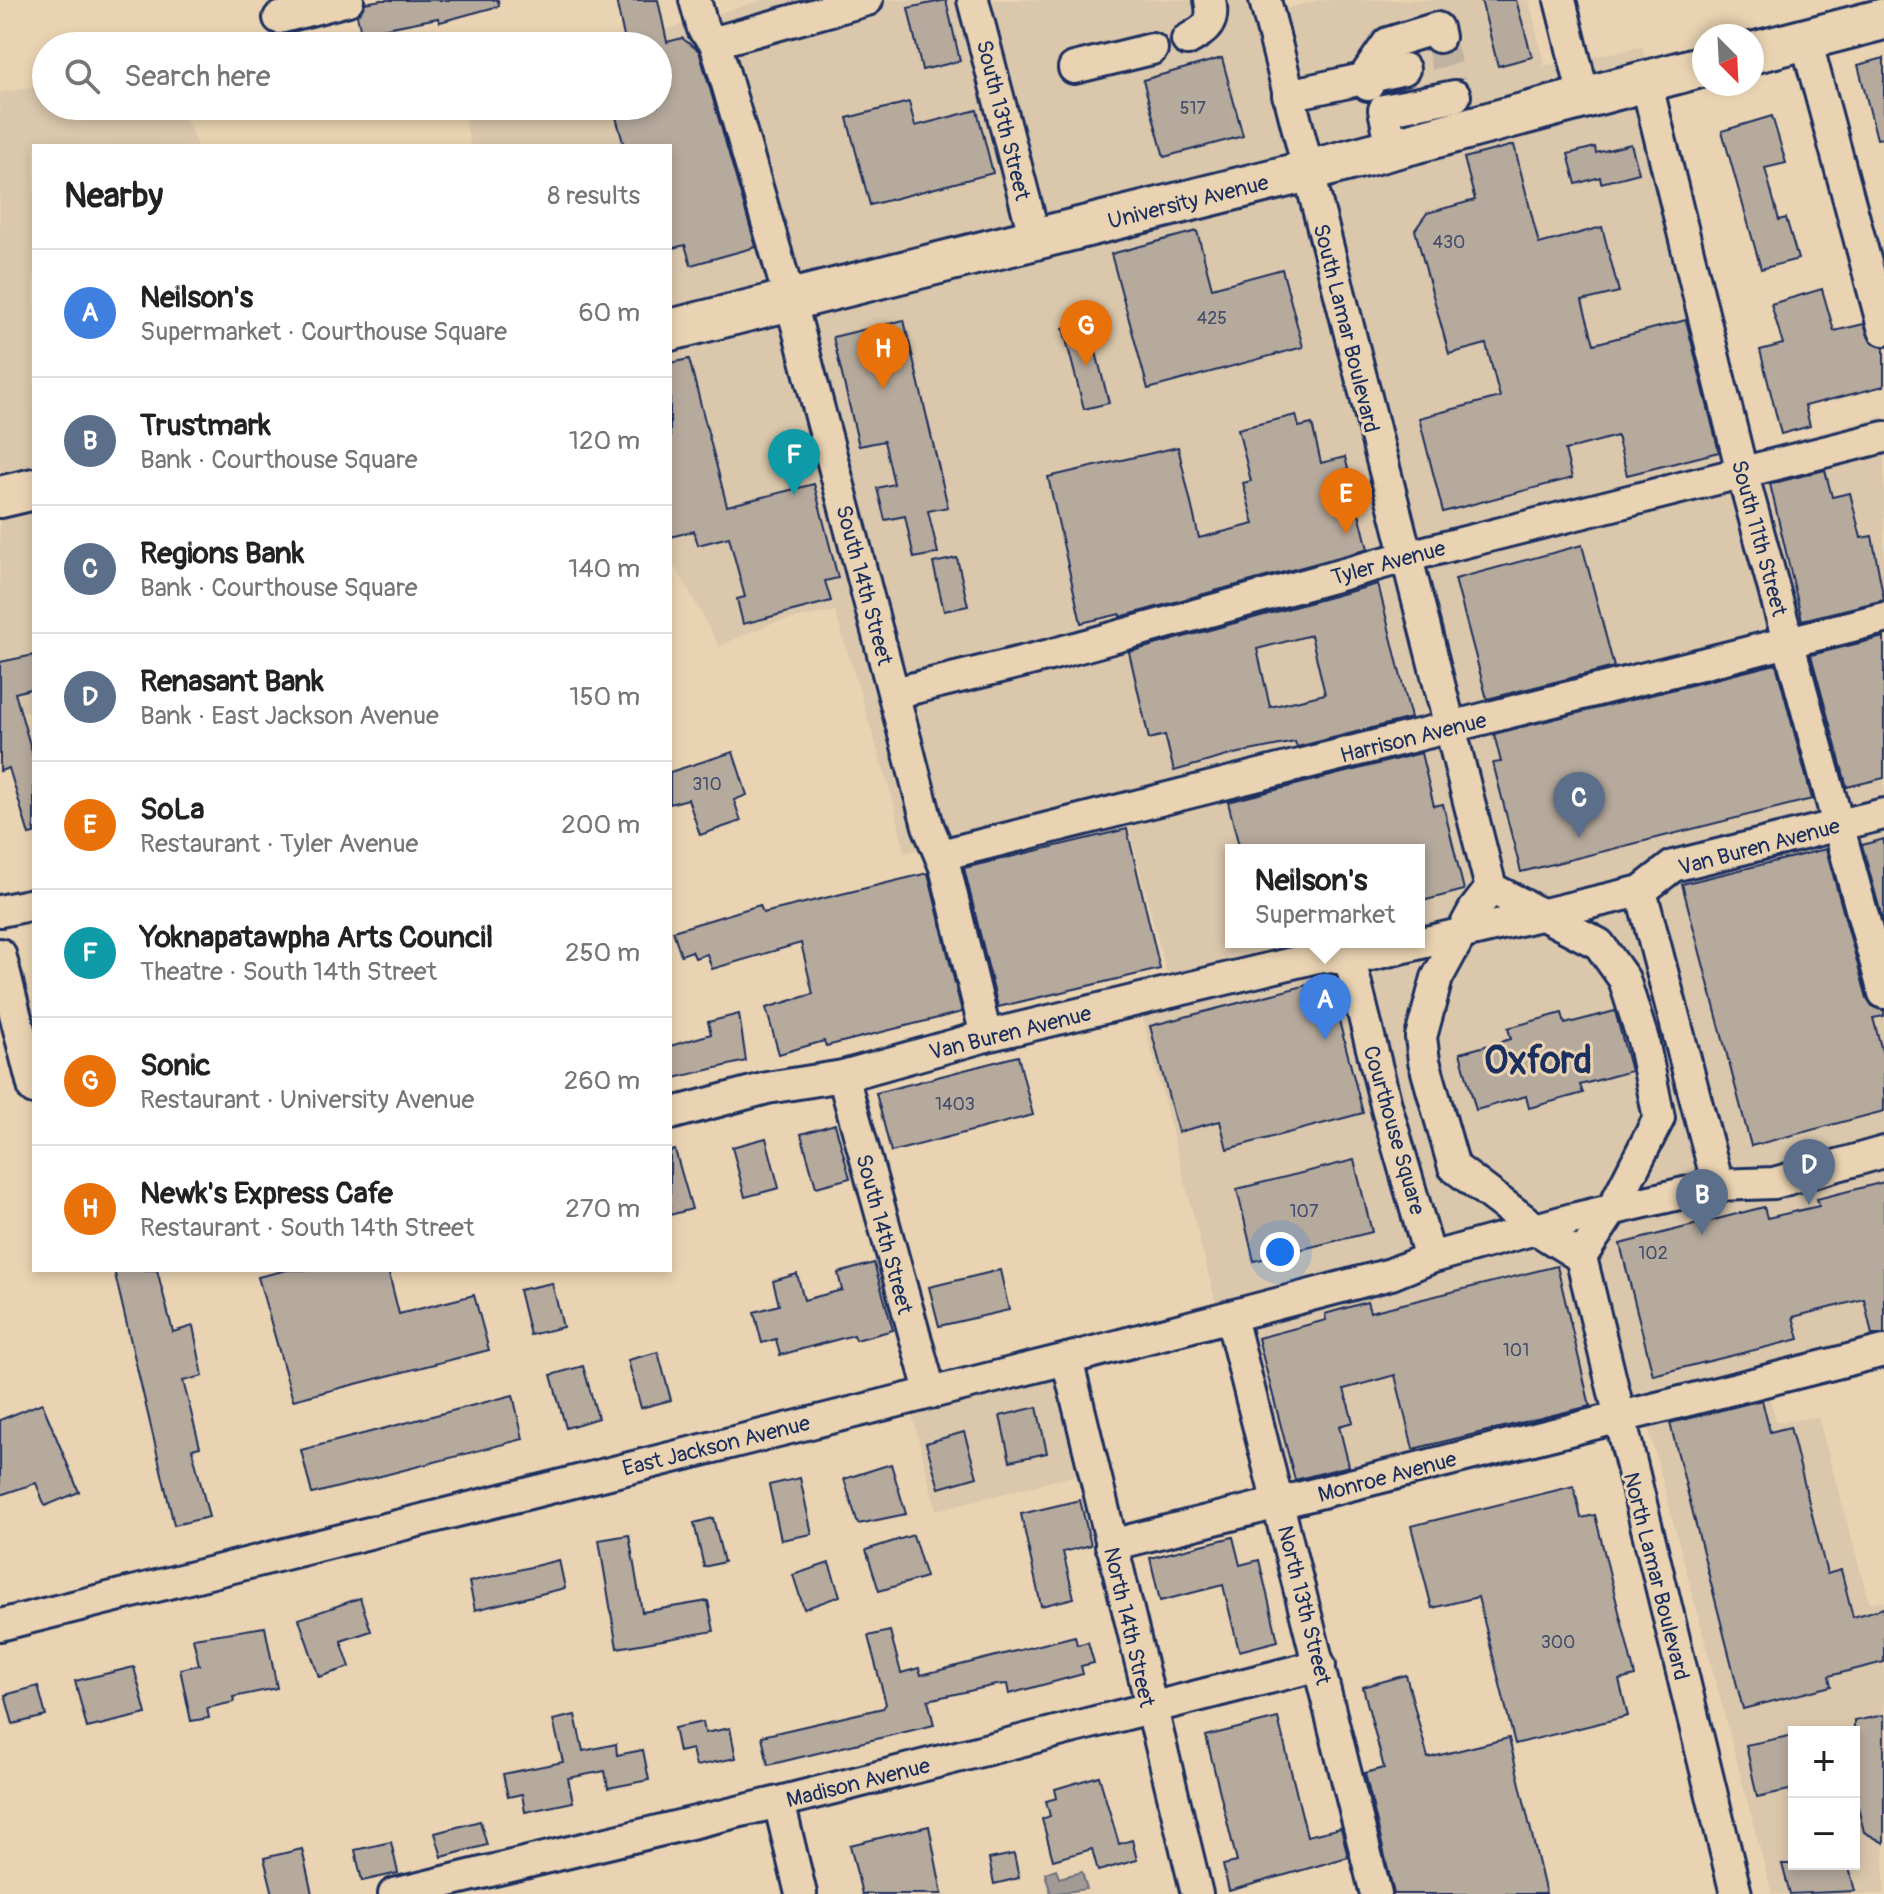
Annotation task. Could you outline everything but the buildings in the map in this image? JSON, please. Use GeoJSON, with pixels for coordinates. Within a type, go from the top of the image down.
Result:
{"type":"FeatureCollection","features":[{"type":"Feature","properties":{"kind":"main road"},"geometry":{"type":"LineString","coordinates":[[1764,50],[1884,19]]}},
{"type":"Feature","properties":{"kind":"main road","name":"University Avenue"},"geometry":{"type":"LineString","coordinates":[[672,330],[1308,171],[1388,128],[1456,102],[1584,97],[1692,69]]}},
{"type":"Feature","properties":{"kind":"main road"},"geometry":{"type":"LineString","coordinates":[[0,497],[32,489]]}},
{"type":"Feature","properties":{"kind":"street"},"geometry":{"type":"LineString","coordinates":[[279,18],[348,0]]}},
{"type":"Feature","properties":{"kind":"street","name":"South 14th Street"},"geometry":{"type":"LineString","coordinates":[[695,0],[703,29],[715,42],[788,301],[928,826],[941,855],[986,1036]]}},
{"type":"Feature","properties":{"kind":"street"},"geometry":{"type":"LineString","coordinates":[[715,42],[867,0]]}},
{"type":"Feature","properties":{"kind":"street","name":"South 13th Street"},"geometry":{"type":"LineString","coordinates":[[973,0],[1035,239]]}},
{"type":"Feature","properties":{"kind":"street"},"geometry":{"type":"LineString","coordinates":[[1187,40],[1207,29],[1213,15],[1210,0]]}},
{"type":"Feature","properties":{"kind":"street","name":"South Lamar Boulevard"},"geometry":{"type":"LineString","coordinates":[[1265,0],[1491,888]]}},
{"type":"Feature","properties":{"kind":"street"},"geometry":{"type":"LineString","coordinates":[[1560,0],[1584,97]]}},
{"type":"Feature","properties":{"kind":"street"},"geometry":{"type":"LineString","coordinates":[[1363,79],[1388,43],[1437,28],[1439,37]]}},
{"type":"Feature","properties":{"kind":"street"},"geometry":{"type":"LineString","coordinates":[[1806,40],[1884,330]]}},
{"type":"Feature","properties":{"kind":"street"},"geometry":{"type":"LineString","coordinates":[[1074,68],[1152,49]]}},
{"type":"Feature","properties":{"kind":"street"},"geometry":{"type":"LineString","coordinates":[[1288,95],[1404,69]]}},
{"type":"Feature","properties":{"kind":"street"},"geometry":{"type":"LineString","coordinates":[[1363,79],[1388,128]]}},
{"type":"Feature","properties":{"kind":"street","name":"South 11th Street"},"geometry":{"type":"LineString","coordinates":[[1646,81],[1742,472],[1884,993]]}},
{"type":"Feature","properties":{"kind":"street","name":"Tyler Avenue"},"geometry":{"type":"LineString","coordinates":[[894,693],[1050,655],[1405,557],[1884,437]]}},
{"type":"Feature","properties":{"kind":"street","name":"Harrison Avenue"},"geometry":{"type":"LineString","coordinates":[[941,855],[1884,618]]}},
{"type":"Feature","properties":{"kind":"street","name":"Van Buren Avenue"},"geometry":{"type":"LineString","coordinates":[[1641,891],[1673,866],[1884,814]]}},
{"type":"Feature","properties":{"kind":"street"},"geometry":{"type":"LineString","coordinates":[[1491,888],[1599,944],[1624,979],[1643,1040],[1659,1118],[1612,1210],[1581,1257]]}},
{"type":"Feature","properties":{"kind":"street","name":"Courthouse Square"},"geometry":{"type":"LineString","coordinates":[[1491,888],[1437,978],[1426,1007],[1421,1037],[1424,1061],[1454,1167],[1536,1229],[1581,1257]]}},
{"type":"Feature","properties":{"kind":"street"},"geometry":{"type":"LineString","coordinates":[[1425,943],[1641,891],[1718,1185]]}},
{"type":"Feature","properties":{"kind":"street"},"geometry":{"type":"LineString","coordinates":[[0,911],[32,904]]}},
{"type":"Feature","properties":{"kind":"street"},"geometry":{"type":"LineString","coordinates":[[1350,960],[1404,948]]}},
{"type":"Feature","properties":{"kind":"street"},"geometry":{"type":"LineString","coordinates":[[0,954],[32,1081]]}},
{"type":"Feature","properties":{"kind":"street","name":"Van Buren Avenue"},"geometry":{"type":"LineString","coordinates":[[672,1113],[767,1088],[843,1076],[986,1036],[1322,956],[1350,960]]}},
{"type":"Feature","properties":{"kind":"street","name":"Courthouse Square"},"geometry":{"type":"LineString","coordinates":[[1350,960],[1388,1114],[1430,1258]]}},
{"type":"Feature","properties":{"kind":"street","name":"South 14th Street"},"geometry":{"type":"LineString","coordinates":[[843,1076],[930,1391]]}},
{"type":"Feature","properties":{"kind":"street"},"geometry":{"type":"LineString","coordinates":[[1430,1258],[1718,1185],[1774,1183],[1884,1152]]}},
{"type":"Feature","properties":{"kind":"street","name":"North Lamar Boulevard"},"geometry":{"type":"LineString","coordinates":[[1581,1257],[1617,1416],[1736,1894]]}},
{"type":"Feature","properties":{"kind":"street","name":"East Jackson Avenue"},"geometry":{"type":"LineString","coordinates":[[0,1625],[1231,1317],[1391,1274],[1430,1258]]}},
{"type":"Feature","properties":{"kind":"street","name":"North 13th Street"},"geometry":{"type":"LineString","coordinates":[[1231,1317],[1376,1894]]}},
{"type":"Feature","properties":{"kind":"street","name":"Monroe Avenue"},"geometry":{"type":"LineString","coordinates":[[1111,1545],[1884,1351]]}},
{"type":"Feature","properties":{"kind":"street","name":"North 14th Street"},"geometry":{"type":"LineString","coordinates":[[1067,1359],[1197,1894]]}},
{"type":"Feature","properties":{"kind":"street","name":"Madison Avenue"},"geometry":{"type":"LineString","coordinates":[[394,1894],[779,1802],[1320,1665]]}},
{"type":"Feature","properties":{"kind":"street"},"geometry":{"type":"LineString","coordinates":[[779,1802],[801,1894]]}},
{"type":"Feature","properties":{"kind":"shaded area"},"geometry":{"type":"Polygon","coordinates":[[[763,0],[1247,0],[1252,18],[1319,0],[1529,0],[1544,66],[1642,47],[1748,452],[1884,416],[1884,1337],[1759,1368],[1777,1422],[1818,1417],[1869,1602],[1884,1601],[1884,1894],[1772,1894],[1640,1396],[1266,1500],[1142,1014],[1174,1001],[1121,798],[904,853],[895,807],[835,611],[772,623],[719,646],[678,571],[672,566],[672,144],[470,144],[464,120],[672,120],[672,32],[658,32],[763,0]]]}},
{"type":"Feature","properties":{"kind":"shaded area"},"geometry":{"type":"Polygon","coordinates":[[[32,87],[32,120],[187,120],[196,144],[32,144],[32,710],[0,718],[0,93],[32,87]]]}},
{"type":"Feature","properties":{"kind":"shaded area"},"geometry":{"type":"Polygon","coordinates":[[[1062,1377],[1085,1473],[936,1510],[912,1414],[1062,1377]]]}},
{"type":"Feature","properties":{"kind":"shaded area"},"geometry":{"type":"Polygon","coordinates":[[[1056,1869],[1059,1878],[1082,1872],[1087,1889],[1051,1894],[1045,1873],[1056,1869]]]}},
{"type":"Feature","properties":{"kind":"tunnel"},"geometry":{"type":"LineString","coordinates":[[1439,37],[1451,82]]}},
{"type":"Feature","properties":{"kind":"place","name":"Sonic"},"geometry":{"type":"Point","coordinates":[1086,366]}},
{"type":"Feature","properties":{"kind":"place","name":"Newk's Express Cafe"},"geometry":{"type":"Point","coordinates":[883,389]}},
{"type":"Feature","properties":{"kind":"place","name":"Yoknapatawpha Arts Council"},"geometry":{"type":"Point","coordinates":[794,495]}},
{"type":"Feature","properties":{"kind":"place","name":"SoLa"},"geometry":{"type":"Point","coordinates":[1346,534]}},
{"type":"Feature","properties":{"kind":"place","name":"Regions Bank"},"geometry":{"type":"Point","coordinates":[1579,838]}},
{"type":"Feature","properties":{"kind":"place","name":"Neilson's"},"geometry":{"type":"Point","coordinates":[1325,1040]}},
{"type":"Feature","properties":{"kind":"place","name":"Renasant Bank"},"geometry":{"type":"Point","coordinates":[1809,1205]}},
{"type":"Feature","properties":{"kind":"place","name":"Trustmark"},"geometry":{"type":"Point","coordinates":[1702,1235]}},
{"type":"Feature","properties":{"kind":"district","name":"Oxford"},"geometry":{"type":"Point","coordinates":[1538,1060]}}]}
